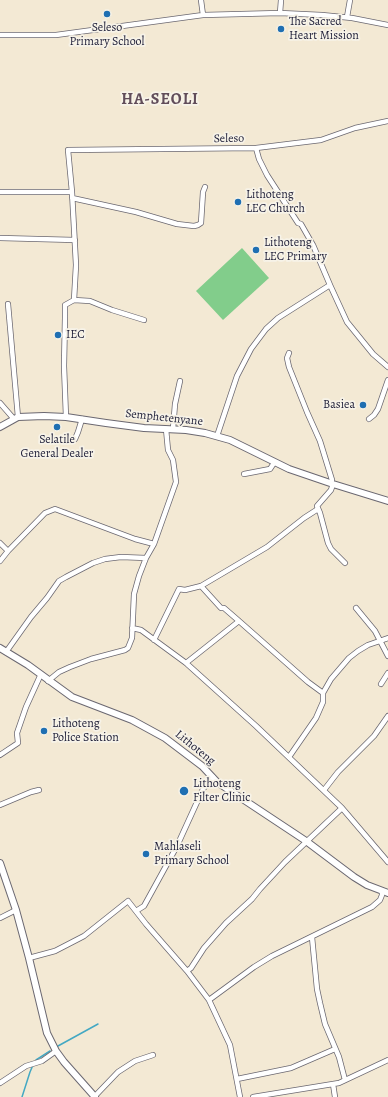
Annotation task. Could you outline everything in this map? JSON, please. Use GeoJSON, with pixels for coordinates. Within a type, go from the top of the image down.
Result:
{"type":"FeatureCollection","features":[{"type":"Feature","properties":{"kind":"main road","name":"Semphetenyane"},"geometry":{"type":"LineString","coordinates":[[0,427],[16,418],[35,416],[66,417],[106,423],[186,430],[217,436],[246,447],[274,463],[332,484],[388,501]]}},
{"type":"Feature","properties":{"kind":"main road","name":"Lithoteng"},"geometry":{"type":"LineString","coordinates":[[0,648],[41,674],[48,681],[72,697],[132,720],[165,738],[202,766],[226,788],[306,841],[354,877],[367,885],[385,892]]}},
{"type":"Feature","properties":{"kind":"main road"},"geometry":{"type":"LineString","coordinates":[[0,863],[16,910],[47,1033],[56,1051],[95,1097]]}},
{"type":"Feature","properties":{"kind":"street"},"geometry":{"type":"LineString","coordinates":[[201,0],[203,15]]}},
{"type":"Feature","properties":{"kind":"street"},"geometry":{"type":"LineString","coordinates":[[280,13],[281,0]]}},
{"type":"Feature","properties":{"kind":"street"},"geometry":{"type":"LineString","coordinates":[[347,17],[350,0]]}},
{"type":"Feature","properties":{"kind":"street"},"geometry":{"type":"LineString","coordinates":[[0,35],[56,34],[203,15],[280,13],[347,17],[388,25]]}},
{"type":"Feature","properties":{"kind":"street","name":"Seleso"},"geometry":{"type":"LineString","coordinates":[[72,192],[68,150],[256,148],[321,140],[355,128],[388,121]]}},
{"type":"Feature","properties":{"kind":"street"},"geometry":{"type":"LineString","coordinates":[[256,148],[259,159],[268,175],[298,223],[301,224],[313,245],[347,322],[373,354],[388,367]]}},
{"type":"Feature","properties":{"kind":"street"},"geometry":{"type":"LineString","coordinates":[[72,198],[136,212],[177,224],[194,226],[201,223],[205,187]]}},
{"type":"Feature","properties":{"kind":"street"},"geometry":{"type":"LineString","coordinates":[[0,192],[72,192],[76,265],[74,300]]}},
{"type":"Feature","properties":{"kind":"street"},"geometry":{"type":"LineString","coordinates":[[0,238],[75,240]]}},
{"type":"Feature","properties":{"kind":"street"},"geometry":{"type":"LineString","coordinates":[[217,436],[238,376],[250,349],[272,322],[330,285]]}},
{"type":"Feature","properties":{"kind":"street"},"geometry":{"type":"LineString","coordinates":[[66,417],[64,366],[65,305],[74,300],[90,301],[144,320]]}},
{"type":"Feature","properties":{"kind":"street"},"geometry":{"type":"LineString","coordinates":[[8,304],[16,418]]}},
{"type":"Feature","properties":{"kind":"street"},"geometry":{"type":"LineString","coordinates":[[289,353],[287,358],[289,366],[306,412],[320,441],[332,480],[331,490],[317,506],[328,544],[345,563]]}},
{"type":"Feature","properties":{"kind":"street"},"geometry":{"type":"LineString","coordinates":[[369,419],[378,410],[388,380]]}},
{"type":"Feature","properties":{"kind":"street"},"geometry":{"type":"LineString","coordinates":[[173,429],[175,404],[180,381]]}},
{"type":"Feature","properties":{"kind":"street"},"geometry":{"type":"LineString","coordinates":[[0,403],[16,418]]}},
{"type":"Feature","properties":{"kind":"street"},"geometry":{"type":"LineString","coordinates":[[74,439],[82,419]]}},
{"type":"Feature","properties":{"kind":"street"},"geometry":{"type":"LineString","coordinates":[[48,681],[59,672],[70,667],[91,659],[125,650],[130,644],[134,594],[139,576],[146,558],[154,544],[176,482],[173,460],[168,450],[166,429]]}},
{"type":"Feature","properties":{"kind":"street"},"geometry":{"type":"LineString","coordinates":[[244,474],[270,469],[274,463]]}},
{"type":"Feature","properties":{"kind":"street"},"geometry":{"type":"LineString","coordinates":[[0,561],[45,513],[55,508],[135,539],[154,544]]}},
{"type":"Feature","properties":{"kind":"street"},"geometry":{"type":"LineString","coordinates":[[154,640],[179,589],[185,590],[201,586],[267,547],[318,509]]}},
{"type":"Feature","properties":{"kind":"street"},"geometry":{"type":"LineString","coordinates":[[0,543],[8,551]]}},
{"type":"Feature","properties":{"kind":"street"},"geometry":{"type":"LineString","coordinates":[[6,652],[59,581],[93,563],[105,559],[121,557],[146,558]]}},
{"type":"Feature","properties":{"kind":"street"},"geometry":{"type":"LineString","coordinates":[[201,586],[220,608],[224,608],[308,682],[323,693]]}},
{"type":"Feature","properties":{"kind":"street"},"geometry":{"type":"LineString","coordinates":[[356,608],[375,631],[388,656]]}},
{"type":"Feature","properties":{"kind":"street"},"geometry":{"type":"LineString","coordinates":[[186,663],[239,621]]}},
{"type":"Feature","properties":{"kind":"street"},"geometry":{"type":"LineString","coordinates":[[132,628],[141,630],[186,663],[289,757],[342,808],[388,862]]}},
{"type":"Feature","properties":{"kind":"street"},"geometry":{"type":"LineString","coordinates":[[289,757],[316,718],[323,702],[323,693],[331,679],[349,658],[358,651],[388,638]]}},
{"type":"Feature","properties":{"kind":"street"},"geometry":{"type":"LineString","coordinates":[[381,684],[388,673]]}},
{"type":"Feature","properties":{"kind":"street"},"geometry":{"type":"LineString","coordinates":[[0,755],[18,743],[16,733],[41,674]]}},
{"type":"Feature","properties":{"kind":"street"},"geometry":{"type":"LineString","coordinates":[[324,790],[338,772],[374,736],[388,716]]}},
{"type":"Feature","properties":{"kind":"street"},"geometry":{"type":"LineString","coordinates":[[136,911],[144,906],[177,846],[203,789],[213,777]]}},
{"type":"Feature","properties":{"kind":"street"},"geometry":{"type":"LineString","coordinates":[[0,805],[30,792],[39,790]]}},
{"type":"Feature","properties":{"kind":"street"},"geometry":{"type":"LineString","coordinates":[[187,971],[191,968],[204,948],[226,923],[252,899],[306,841],[342,808]]}},
{"type":"Feature","properties":{"kind":"street"},"geometry":{"type":"LineString","coordinates":[[209,1000],[266,960],[372,907],[380,900],[385,892]]}},
{"type":"Feature","properties":{"kind":"street"},"geometry":{"type":"LineString","coordinates":[[29,958],[55,951],[84,936],[128,901],[187,971],[209,1000],[230,1045],[240,1097]]}},
{"type":"Feature","properties":{"kind":"street"},"geometry":{"type":"LineString","coordinates":[[0,918],[16,910]]}},
{"type":"Feature","properties":{"kind":"street"},"geometry":{"type":"LineString","coordinates":[[312,937],[317,989],[320,1003],[325,1024],[339,1057],[345,1080]]}},
{"type":"Feature","properties":{"kind":"street"},"geometry":{"type":"LineString","coordinates":[[237,1079],[291,1068],[335,1049]]}},
{"type":"Feature","properties":{"kind":"street"},"geometry":{"type":"LineString","coordinates":[[0,1083],[26,1066],[42,1061],[56,1051]]}},
{"type":"Feature","properties":{"kind":"street"},"geometry":{"type":"LineString","coordinates":[[95,1097],[118,1072],[135,1061],[153,1055]]}},
{"type":"Feature","properties":{"kind":"street"},"geometry":{"type":"LineString","coordinates":[[253,1097],[333,1084],[388,1060]]}},
{"type":"Feature","properties":{"kind":"street"},"geometry":{"type":"LineString","coordinates":[[333,1084],[335,1097]]}},
{"type":"Feature","properties":{"kind":"green space"},"geometry":{"type":"Polygon","coordinates":[[[242,248],[269,278],[223,320],[196,291],[242,248]]]}},
{"type":"Feature","properties":{"kind":"waterway"},"geometry":{"type":"LineString","coordinates":[[58,1046],[98,1024]]}},
{"type":"Feature","properties":{"kind":"waterway"},"geometry":{"type":"LineString","coordinates":[[36,1060],[50,1051]]}},
{"type":"Feature","properties":{"kind":"waterway"},"geometry":{"type":"LineString","coordinates":[[22,1097],[33,1065]]}},
{"type":"Feature","properties":{"kind":"place","name":"Seleso Primary School"},"geometry":{"type":"Point","coordinates":[107,14]}},
{"type":"Feature","properties":{"kind":"place","name":"The Sacred Heart Mission"},"geometry":{"type":"Point","coordinates":[281,29]}},
{"type":"Feature","properties":{"kind":"place","name":"Lithoteng LEC Church"},"geometry":{"type":"Point","coordinates":[238,202]}},
{"type":"Feature","properties":{"kind":"place","name":"Lithoteng LEC Primary"},"geometry":{"type":"Point","coordinates":[256,250]}},
{"type":"Feature","properties":{"kind":"place","name":"IEC"},"geometry":{"type":"Point","coordinates":[58,335]}},
{"type":"Feature","properties":{"kind":"place","name":"Basiea"},"geometry":{"type":"Point","coordinates":[363,405]}},
{"type":"Feature","properties":{"kind":"place","name":"Selatile General Dealer"},"geometry":{"type":"Point","coordinates":[57,427]}},
{"type":"Feature","properties":{"kind":"place","name":"Lithoteng Police Station"},"geometry":{"type":"Point","coordinates":[44,731]}},
{"type":"Feature","properties":{"kind":"place","name":"Lithoteng Filter Clinic"},"geometry":{"type":"Point","coordinates":[184,791]}},
{"type":"Feature","properties":{"kind":"place","name":"Mahlaseli Primary School"},"geometry":{"type":"Point","coordinates":[146,854]}},
{"type":"Feature","properties":{"kind":"district","name":"HA-SEOLI"},"geometry":{"type":"Point","coordinates":[160,100]}}]}
